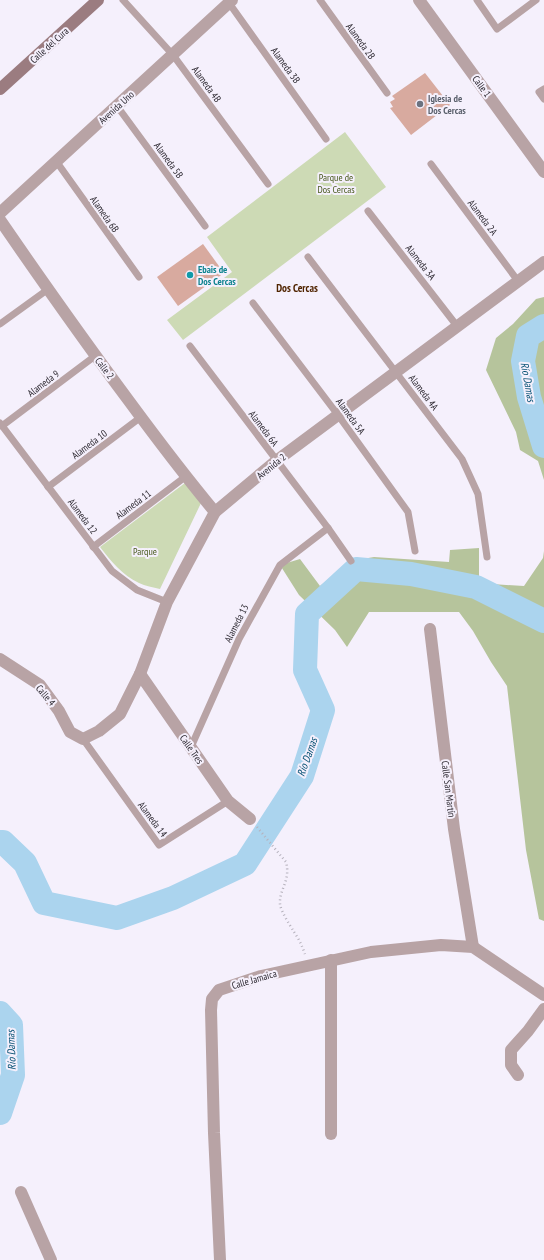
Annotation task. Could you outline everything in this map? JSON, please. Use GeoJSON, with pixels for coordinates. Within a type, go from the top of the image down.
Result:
{"type":"FeatureCollection","features":[{"type":"Feature","properties":{"kind":"street","name":"Calle del Cura"},"geometry":{"type":"LineString","coordinates":[[0,89],[98,0]]}},
{"type":"Feature","properties":{"kind":"street","name":"Calle 1"},"geometry":{"type":"LineString","coordinates":[[419,0],[544,172]]}},
{"type":"Feature","properties":{"kind":"street","name":"Avenida Uno"},"geometry":{"type":"LineString","coordinates":[[0,213],[230,2]]}},
{"type":"Feature","properties":{"kind":"street","name":"Calle 2"},"geometry":{"type":"LineString","coordinates":[[0,220],[95,356],[185,477],[216,512]]}},
{"type":"Feature","properties":{"kind":"street","name":"Avenida 2"},"geometry":{"type":"LineString","coordinates":[[82,739],[99,731],[120,714],[140,674],[167,602],[216,512],[276,461],[544,262]]}},
{"type":"Feature","properties":{"kind":"street","name":"Calle San Martín"},"geometry":{"type":"LineString","coordinates":[[430,630],[454,829],[473,947]]}},
{"type":"Feature","properties":{"kind":"street","name":"Calle 4"},"geometry":{"type":"LineString","coordinates":[[0,659],[40,685],[70,732],[82,739]]}},
{"type":"Feature","properties":{"kind":"street","name":"Calle Tres"},"geometry":{"type":"LineString","coordinates":[[140,674],[228,801],[250,819]]}},
{"type":"Feature","properties":{"kind":"street","name":"Calle Jamaica"},"geometry":{"type":"LineString","coordinates":[[219,1260],[211,1010],[212,999],[219,990],[261,976],[371,952],[440,945],[473,947]]}},
{"type":"Feature","properties":{"kind":"street"},"geometry":{"type":"LineString","coordinates":[[473,947],[544,995]]}},
{"type":"Feature","properties":{"kind":"street"},"geometry":{"type":"LineString","coordinates":[[331,960],[331,1134]]}},
{"type":"Feature","properties":{"kind":"street"},"geometry":{"type":"LineString","coordinates":[[518,1075],[511,1066],[511,1050],[528,1031],[544,1009]]}},
{"type":"Feature","properties":{"kind":"street"},"geometry":{"type":"LineString","coordinates":[[21,1192],[51,1260]]}},
{"type":"Feature","properties":{"kind":"lane","name":"Alameda 4B"},"geometry":{"type":"LineString","coordinates":[[123,0],[173,54],[268,184]]}},
{"type":"Feature","properties":{"kind":"lane","name":"Alameda 2B"},"geometry":{"type":"LineString","coordinates":[[320,0],[387,93]]}},
{"type":"Feature","properties":{"kind":"lane"},"geometry":{"type":"LineString","coordinates":[[477,0],[497,29],[536,0]]}},
{"type":"Feature","properties":{"kind":"lane","name":"Alameda 3B"},"geometry":{"type":"LineString","coordinates":[[230,2],[326,139]]}},
{"type":"Feature","properties":{"kind":"lane"},"geometry":{"type":"LineString","coordinates":[[544,89],[539,92],[544,99]]}},
{"type":"Feature","properties":{"kind":"lane","name":"Alameda 5B"},"geometry":{"type":"LineString","coordinates":[[117,106],[205,226]]}},
{"type":"Feature","properties":{"kind":"lane","name":"Alameda 6B"},"geometry":{"type":"LineString","coordinates":[[56,161],[138,277]]}},
{"type":"Feature","properties":{"kind":"lane","name":"Alameda 2A"},"geometry":{"type":"LineString","coordinates":[[431,164],[518,281]]}},
{"type":"Feature","properties":{"kind":"lane","name":"Alameda 3A"},"geometry":{"type":"LineString","coordinates":[[368,211],[457,326]]}},
{"type":"Feature","properties":{"kind":"lane","name":"Alameda 4A"},"geometry":{"type":"LineString","coordinates":[[308,257],[462,459],[478,494],[487,558]]}},
{"type":"Feature","properties":{"kind":"lane"},"geometry":{"type":"LineString","coordinates":[[0,324],[48,290]]}},
{"type":"Feature","properties":{"kind":"lane","name":"Alameda 5A"},"geometry":{"type":"LineString","coordinates":[[253,303],[338,415],[408,512],[415,551]]}},
{"type":"Feature","properties":{"kind":"lane","name":"Alameda 6A"},"geometry":{"type":"LineString","coordinates":[[190,346],[328,528],[351,561]]}},
{"type":"Feature","properties":{"kind":"lane","name":"Alameda 9"},"geometry":{"type":"LineString","coordinates":[[1,424],[95,356]]}},
{"type":"Feature","properties":{"kind":"lane","name":"Alameda 10"},"geometry":{"type":"LineString","coordinates":[[48,486],[141,417]]}},
{"type":"Feature","properties":{"kind":"lane","name":"Alameda 12"},"geometry":{"type":"LineString","coordinates":[[1,424],[112,571],[137,590],[167,602]]}},
{"type":"Feature","properties":{"kind":"lane","name":"Alameda 11"},"geometry":{"type":"LineString","coordinates":[[93,547],[185,477]]}},
{"type":"Feature","properties":{"kind":"lane","name":"Alameda 13"},"geometry":{"type":"LineString","coordinates":[[191,747],[238,639],[280,565],[328,528]]}},
{"type":"Feature","properties":{"kind":"lane","name":"Alameda 14"},"geometry":{"type":"LineString","coordinates":[[82,739],[159,845],[228,801]]}},
{"type":"Feature","properties":{"kind":"path"},"geometry":{"type":"LineString","coordinates":[[250,819],[286,862],[288,868],[287,881],[281,895],[280,905],[302,946],[308,965]]}},
{"type":"Feature","properties":{"kind":"green space","name":"Parque de Dos Cercas"},"geometry":{"type":"Polygon","coordinates":[[[345,132],[386,187],[183,340],[167,320],[232,272],[207,237],[345,132]]]}},
{"type":"Feature","properties":{"kind":"green space"},"geometry":{"type":"Polygon","coordinates":[[[544,297],[544,480],[538,461],[520,450],[516,432],[486,370],[496,338],[513,324],[536,299],[544,297]]]}},
{"type":"Feature","properties":{"kind":"green space","name":"Parque"},"geometry":{"type":"Polygon","coordinates":[[[185,483],[201,503],[160,589],[146,586],[133,580],[122,572],[100,547],[185,483]]]}},
{"type":"Feature","properties":{"kind":"green space"},"geometry":{"type":"Polygon","coordinates":[[[479,548],[479,578],[492,584],[524,586],[543,558],[544,551],[544,921],[539,919],[526,850],[507,686],[473,631],[459,612],[369,612],[347,647],[335,630],[299,595],[280,565],[300,559],[320,586],[351,561],[374,557],[449,562],[450,550],[479,548]]]}},
{"type":"Feature","properties":{"kind":"building","name":"Iglesia de Dos Cercas"},"geometry":{"type":"Polygon","coordinates":[[[425,73],[450,105],[411,135],[390,108],[393,107],[390,102],[395,99],[392,96],[425,73]]]}},
{"type":"Feature","properties":{"kind":"building","name":"Ebais de Dos Cercas"},"geometry":{"type":"Polygon","coordinates":[[[203,244],[224,273],[178,306],[157,277],[203,244]]]}},
{"type":"Feature","properties":{"kind":"waterway","name":"Río Damas"},"geometry":{"type":"LineString","coordinates":[[544,326],[528,336],[523,361],[529,397],[544,446]]}},
{"type":"Feature","properties":{"kind":"waterway","name":"Río Damas"},"geometry":{"type":"LineString","coordinates":[[0,842],[3,842],[25,863],[44,903],[117,918],[173,898],[245,864],[302,776],[323,710],[305,670],[307,614],[356,569],[411,574],[476,587],[544,621]]}},
{"type":"Feature","properties":{"kind":"waterway","name":"Río Damas"},"geometry":{"type":"LineString","coordinates":[[0,1013],[11,1025],[13,1075],[0,1113]]}},
{"type":"Feature","properties":{"kind":"place","name":"Iglesia de Dos Cercas"},"geometry":{"type":"Point","coordinates":[420,104]}},
{"type":"Feature","properties":{"kind":"place","name":"Ebais de Dos Cercas"},"geometry":{"type":"Point","coordinates":[190,275]}},
{"type":"Feature","properties":{"kind":"district","name":"Dos Cercas"},"geometry":{"type":"Point","coordinates":[297,288]}}]}
